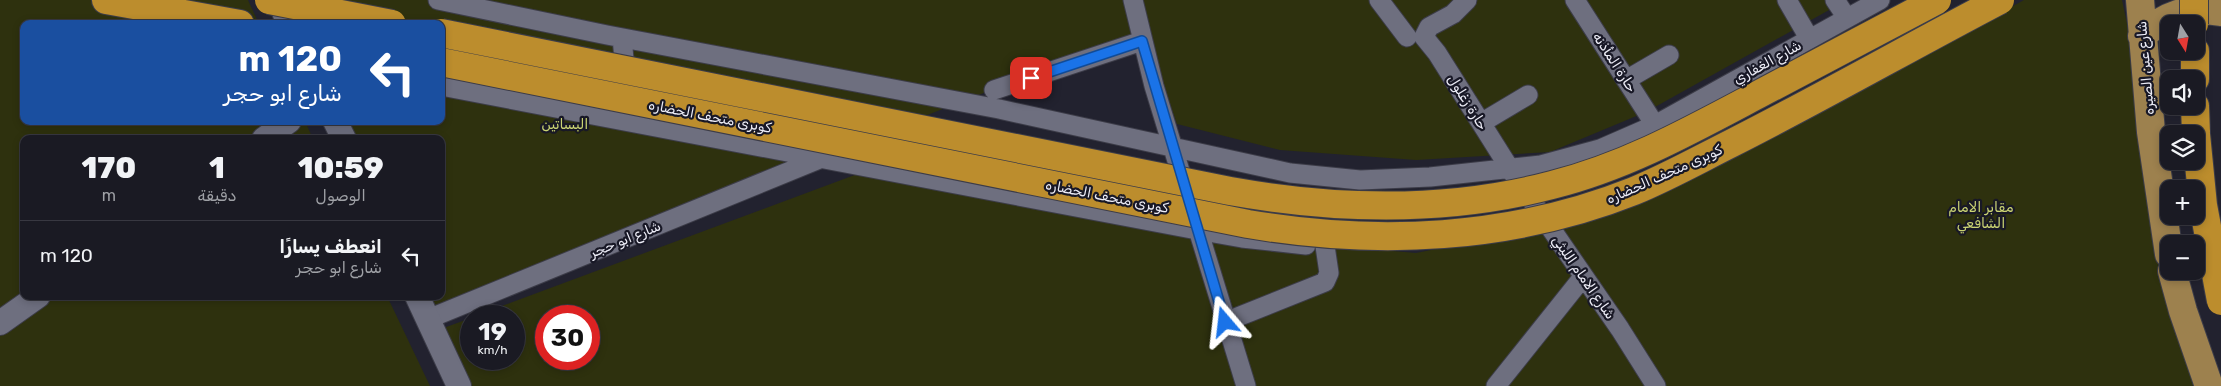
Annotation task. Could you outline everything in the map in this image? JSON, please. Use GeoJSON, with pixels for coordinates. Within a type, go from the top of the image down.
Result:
{"type":"FeatureCollection","features":[{"type":"Feature","properties":{"kind":"highway"},"geometry":{"type":"LineString","coordinates":[[106,0],[218,20]]}},
{"type":"Feature","properties":{"kind":"highway"},"geometry":{"type":"LineString","coordinates":[[268,0],[371,20]]}},
{"type":"Feature","properties":{"kind":"highway","name":"كوبرى متحف الحضاره"},"geometry":{"type":"LineString","coordinates":[[445,34],[1230,191],[1338,206],[1409,206],[1455,203],[1518,193],[1569,180],[1628,160],[1702,125],[1937,0]]}},
{"type":"Feature","properties":{"kind":"highway","name":"كوبرى متحف الحضاره"},"geometry":{"type":"LineString","coordinates":[[445,63],[1248,224],[1354,237],[1417,236],[1462,233],[1533,221],[1567,213],[1635,190],[1772,123],[2000,0]]}},
{"type":"Feature","properties":{"kind":"highway"},"geometry":{"type":"LineString","coordinates":[[2194,0],[2194,15]]}},
{"type":"Feature","properties":{"kind":"highway"},"geometry":{"type":"LineString","coordinates":[[2199,170],[2202,205],[2221,302]]}},
{"type":"Feature","properties":{"kind":"main road"},"geometry":{"type":"LineString","coordinates":[[2138,15],[2155,24],[2171,15],[2189,10],[2221,12]]}},
{"type":"Feature","properties":{"kind":"main road","name":"شارع عين الصيره"},"geometry":{"type":"LineString","coordinates":[[2138,15],[2151,132],[2166,235]]}},
{"type":"Feature","properties":{"kind":"main road"},"geometry":{"type":"LineString","coordinates":[[2205,265],[2221,262]]}},
{"type":"Feature","properties":{"kind":"main road"},"geometry":{"type":"LineString","coordinates":[[2174,280],[2208,386]]}},
{"type":"Feature","properties":{"kind":"street"},"geometry":{"type":"LineString","coordinates":[[279,0],[287,20]]}},
{"type":"Feature","properties":{"kind":"street","name":"شارع الغفاري"},"geometry":{"type":"LineString","coordinates":[[438,0],[614,37],[999,108],[1290,173],[1326,178],[1395,179],[1510,169],[1566,160],[1600,149],[1655,125],[1880,0]]}},
{"type":"Feature","properties":{"kind":"street"},"geometry":{"type":"LineString","coordinates":[[1133,0],[1142,41],[1197,230],[1246,386]]}},
{"type":"Feature","properties":{"kind":"street","name":"حارة زغلول"},"geometry":{"type":"LineString","coordinates":[[1379,0],[1408,39],[1438,53],[1510,169]]}},
{"type":"Feature","properties":{"kind":"street"},"geometry":{"type":"LineString","coordinates":[[1408,39],[1453,14],[1467,0]]}},
{"type":"Feature","properties":{"kind":"street","name":"حارة المأذنه"},"geometry":{"type":"LineString","coordinates":[[1575,0],[1655,125]]}},
{"type":"Feature","properties":{"kind":"street"},"geometry":{"type":"LineString","coordinates":[[1787,0],[1810,38]]}},
{"type":"Feature","properties":{"kind":"street"},"geometry":{"type":"LineString","coordinates":[[1835,0],[1847,18]]}},
{"type":"Feature","properties":{"kind":"street"},"geometry":{"type":"LineString","coordinates":[[445,87],[1242,238],[1324,246],[1365,247],[1446,242],[1547,224],[1582,216],[1646,194],[1709,166],[1925,49],[2010,0]]}},
{"type":"Feature","properties":{"kind":"street"},"geometry":{"type":"LineString","coordinates":[[611,118],[614,37]]}},
{"type":"Feature","properties":{"kind":"street"},"geometry":{"type":"LineString","coordinates":[[614,37],[630,122]]}},
{"type":"Feature","properties":{"kind":"street"},"geometry":{"type":"LineString","coordinates":[[994,90],[1142,41]]}},
{"type":"Feature","properties":{"kind":"street"},"geometry":{"type":"LineString","coordinates":[[1626,80],[1669,55]]}},
{"type":"Feature","properties":{"kind":"street"},"geometry":{"type":"LineString","coordinates":[[1481,123],[1528,95]]}},
{"type":"Feature","properties":{"kind":"street"},"geometry":{"type":"LineString","coordinates":[[270,135],[283,125]]}},
{"type":"Feature","properties":{"kind":"street","name":"شارع ابو حجر"},"geometry":{"type":"LineString","coordinates":[[428,319],[822,158]]}},
{"type":"Feature","properties":{"kind":"street","name":"شارع الامام الليثي"},"geometry":{"type":"LineString","coordinates":[[1510,169],[1620,329],[1656,386]]}},
{"type":"Feature","properties":{"kind":"street"},"geometry":{"type":"LineString","coordinates":[[1225,322],[1325,282],[1329,273],[1324,246]]}},
{"type":"Feature","properties":{"kind":"street"},"geometry":{"type":"LineString","coordinates":[[1496,386],[1583,277]]}},
{"type":"Feature","properties":{"kind":"street"},"geometry":{"type":"LineString","coordinates":[[0,323],[32,300]]}},
{"type":"Feature","properties":{"kind":"street"},"geometry":{"type":"LineString","coordinates":[[420,300],[459,386]]}},
{"type":"Feature","properties":{"kind":"green space"},"geometry":{"type":"Polygon","coordinates":[[[0,0],[248,0],[257,20],[20,20],[20,125],[307,125],[311,135],[20,135],[20,300],[389,300],[430,386],[0,386],[0,0]]]}},
{"type":"Feature","properties":{"kind":"green space","name":"البساتين"},"geometry":{"type":"Polygon","coordinates":[[[287,0],[1847,0],[1646,112],[1550,152],[1416,160],[1280,150],[1177,124],[1144,30],[427,311],[422,300],[445,300],[445,135],[347,135],[343,125],[445,125],[445,20],[295,20],[287,0]]]}},
{"type":"Feature","properties":{"kind":"green space","name":"مقابر الامام الشافعي"},"geometry":{"type":"Polygon","coordinates":[[[2024,0],[2122,0],[2129,33],[2157,254],[2160,262],[2160,280],[2166,280],[2204,386],[463,386],[438,330],[460,322],[460,370],[525,370],[525,305],[505,305],[887,163],[1311,244],[1416,253],[1527,231],[1984,22],[2024,0]]]}},
{"type":"Feature","properties":{"kind":"route"},"geometry":{"type":"LineString","coordinates":[[1031,78],[1142,41],[1225,322]]}}]}
